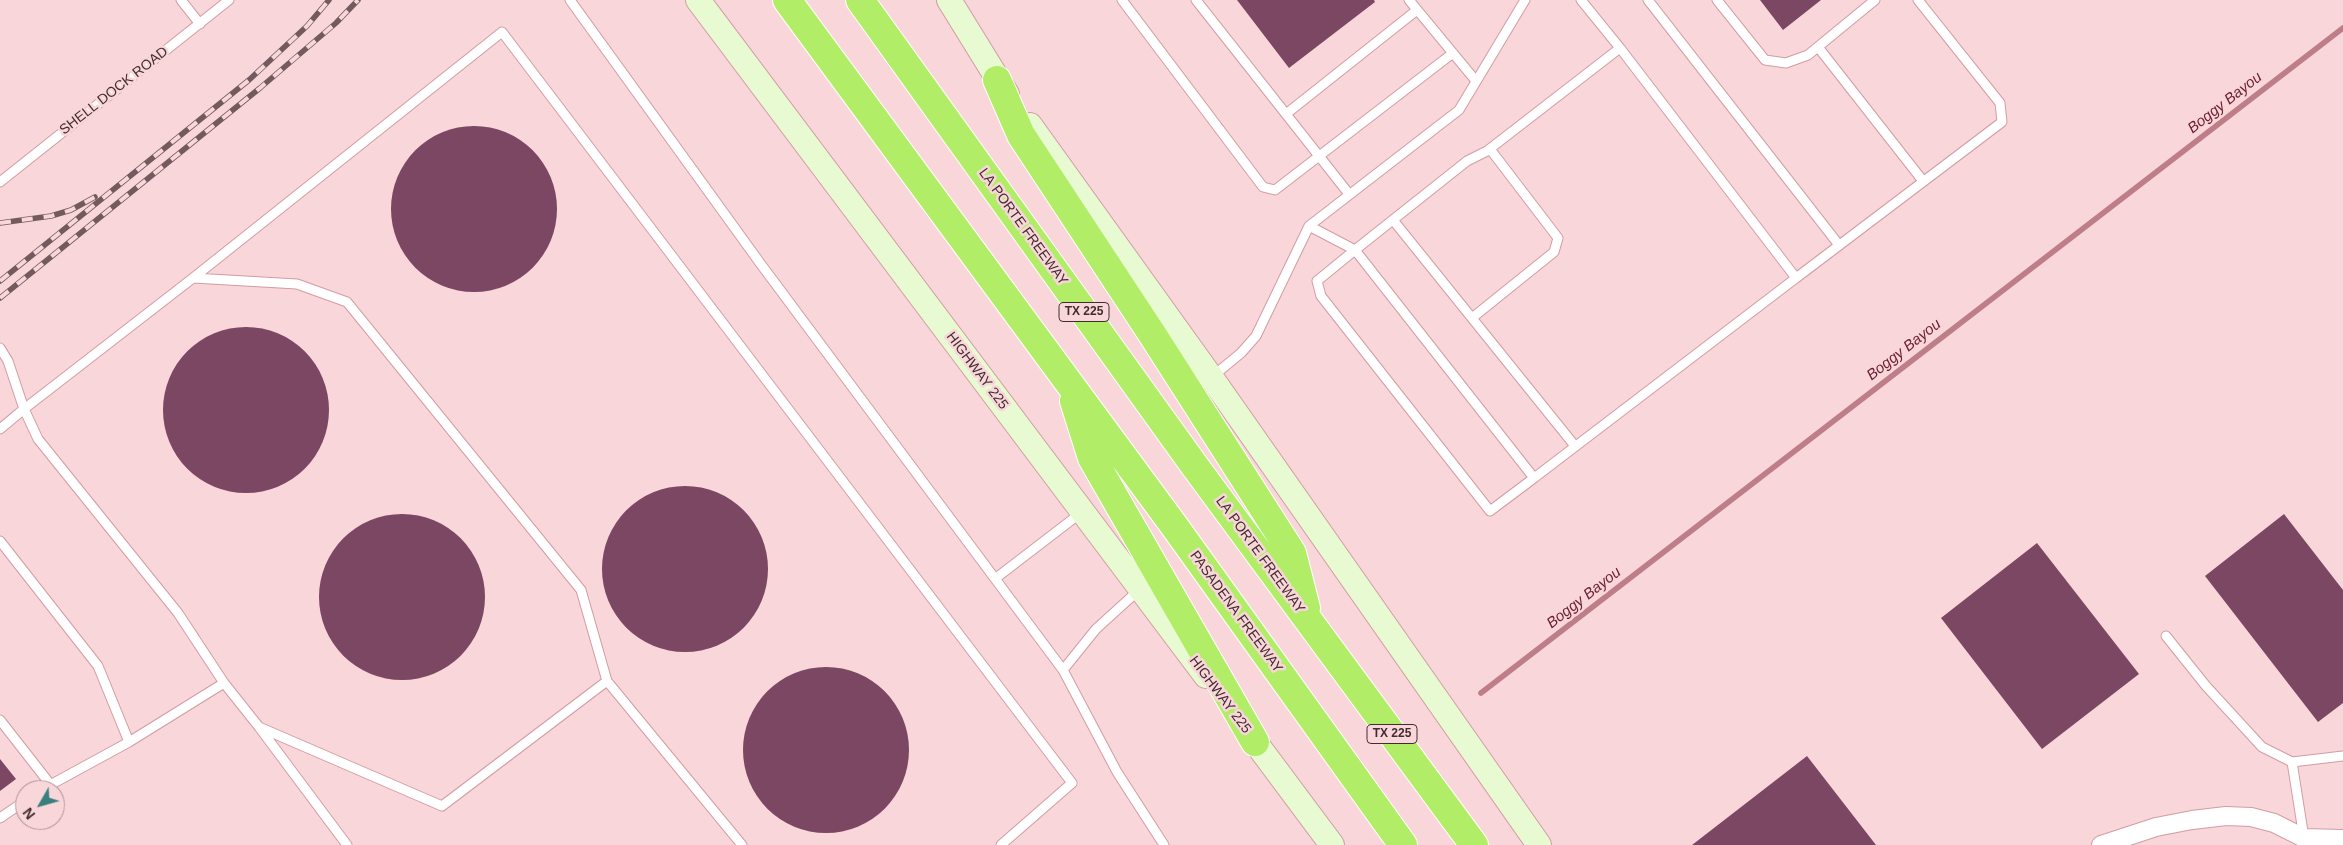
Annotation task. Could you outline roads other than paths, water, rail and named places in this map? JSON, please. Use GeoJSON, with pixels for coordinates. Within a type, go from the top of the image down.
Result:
{"type":"FeatureCollection","features":[{"type":"Feature","properties":{"kind":"highway"},"geometry":{"type":"LineString","coordinates":[[787,0],[1068,380],[1092,458],[1255,742]]}},
{"type":"Feature","properties":{"kind":"highway","name":"LA PORTE FREEWAY"},"geometry":{"type":"LineString","coordinates":[[860,0],[1310,624]]}},
{"type":"Feature","properties":{"kind":"highway"},"geometry":{"type":"LineString","coordinates":[[997,80],[1021,135],[1152,334],[1292,554],[1310,624]]}},
{"type":"Feature","properties":{"kind":"highway","name":"PASADENA FREEWAY"},"geometry":{"type":"LineString","coordinates":[[1068,380],[1403,845]]}},
{"type":"Feature","properties":{"kind":"highway","name":"TX 225"},"geometry":{"type":"LineString","coordinates":[[1310,624],[1474,845]]}},
{"type":"Feature","properties":{"kind":"main road","name":"HIGHWAY 225"},"geometry":{"type":"LineString","coordinates":[[698,0],[1255,742],[1324,842]]}},
{"type":"Feature","properties":{"kind":"main road"},"geometry":{"type":"LineString","coordinates":[[949,0],[997,80],[1210,378],[1539,845]]}},
{"type":"Feature","properties":{"kind":"street"},"geometry":{"type":"LineString","coordinates":[[2101,845],[2156,827],[2226,816],[2274,823],[2296,841],[2343,839]]}},
{"type":"Feature","properties":{"kind":"lane"},"geometry":{"type":"LineString","coordinates":[[181,0],[200,24]]}},
{"type":"Feature","properties":{"kind":"lane","name":"SHELL DOCK ROAD"},"geometry":{"type":"LineString","coordinates":[[0,182],[229,0]]}},
{"type":"Feature","properties":{"kind":"lane"},"geometry":{"type":"LineString","coordinates":[[570,0],[755,255],[1063,670],[1117,772],[1164,845]]}},
{"type":"Feature","properties":{"kind":"lane"},"geometry":{"type":"LineString","coordinates":[[1122,0],[1263,187],[1276,190],[1453,54]]}},
{"type":"Feature","properties":{"kind":"lane"},"geometry":{"type":"LineString","coordinates":[[1196,0],[1349,194]]}},
{"type":"Feature","properties":{"kind":"lane"},"geometry":{"type":"LineString","coordinates":[[1409,0],[1476,81]]}},
{"type":"Feature","properties":{"kind":"lane"},"geometry":{"type":"LineString","coordinates":[[1210,378],[1241,354],[1256,336],[1309,226],[1459,110],[1524,0]]}},
{"type":"Feature","properties":{"kind":"lane"},"geometry":{"type":"LineString","coordinates":[[1581,0],[1796,278]]}},
{"type":"Feature","properties":{"kind":"lane"},"geometry":{"type":"LineString","coordinates":[[1648,0],[1839,244]]}},
{"type":"Feature","properties":{"kind":"lane"},"geometry":{"type":"LineString","coordinates":[[1717,0],[1765,60],[1786,63],[1808,55],[1875,0]]}},
{"type":"Feature","properties":{"kind":"lane"},"geometry":{"type":"LineString","coordinates":[[1620,48],[1490,149],[1467,161],[1317,281],[1320,296],[1490,511],[2002,122],[2000,103],[1918,0]]}},
{"type":"Feature","properties":{"kind":"lane"},"geometry":{"type":"LineString","coordinates":[[1286,114],[1417,10]]}},
{"type":"Feature","properties":{"kind":"lane"},"geometry":{"type":"LineString","coordinates":[[0,429],[502,32],[1072,783],[1001,845]]}},
{"type":"Feature","properties":{"kind":"lane"},"geometry":{"type":"LineString","coordinates":[[1818,47],[1923,181]]}},
{"type":"Feature","properties":{"kind":"lane"},"geometry":{"type":"LineString","coordinates":[[1472,318],[1554,252],[1558,238],[1490,149]]}},
{"type":"Feature","properties":{"kind":"lane"},"geometry":{"type":"LineString","coordinates":[[1393,220],[1575,446]]}},
{"type":"Feature","properties":{"kind":"lane"},"geometry":{"type":"LineString","coordinates":[[1309,226],[1355,250],[1534,478]]}},
{"type":"Feature","properties":{"kind":"lane"},"geometry":{"type":"LineString","coordinates":[[193,278],[297,284],[346,302],[581,590],[607,681],[742,845]]}},
{"type":"Feature","properties":{"kind":"lane"},"geometry":{"type":"LineString","coordinates":[[0,348],[8,361],[24,409],[38,440],[178,613],[224,682],[347,845]]}},
{"type":"Feature","properties":{"kind":"lane"},"geometry":{"type":"LineString","coordinates":[[996,578],[1083,512]]}},
{"type":"Feature","properties":{"kind":"lane"},"geometry":{"type":"LineString","coordinates":[[0,542],[98,666],[129,742]]}},
{"type":"Feature","properties":{"kind":"lane"},"geometry":{"type":"LineString","coordinates":[[1063,670],[1096,630],[1140,589]]}},
{"type":"Feature","properties":{"kind":"lane"},"geometry":{"type":"LineString","coordinates":[[2166,636],[2206,686],[2262,747],[2292,762],[2343,756]]}},
{"type":"Feature","properties":{"kind":"lane"},"geometry":{"type":"LineString","coordinates":[[259,727],[442,806],[607,681]]}},
{"type":"Feature","properties":{"kind":"lane"},"geometry":{"type":"LineString","coordinates":[[58,780],[129,742],[224,682]]}},
{"type":"Feature","properties":{"kind":"lane"},"geometry":{"type":"LineString","coordinates":[[0,720],[47,780]]}},
{"type":"Feature","properties":{"kind":"lane"},"geometry":{"type":"LineString","coordinates":[[2292,762],[2296,841]]}},
{"type":"Feature","properties":{"kind":"lane"},"geometry":{"type":"LineString","coordinates":[[0,818],[15,808]]}},
{"type":"Feature","properties":{"kind":"waterway","name":"Boggy Bayou"},"geometry":{"type":"LineString","coordinates":[[1481,693],[2343,28]]}},
{"type":"Feature","properties":{"kind":"railway"},"geometry":{"type":"LineString","coordinates":[[0,281],[249,80],[307,26],[329,0]]}},
{"type":"Feature","properties":{"kind":"railway"},"geometry":{"type":"LineString","coordinates":[[0,298],[260,88],[336,23],[358,0]]}},
{"type":"Feature","properties":{"kind":"railway"},"geometry":{"type":"LineString","coordinates":[[0,223],[51,216],[71,210],[95,197]]}}]}
